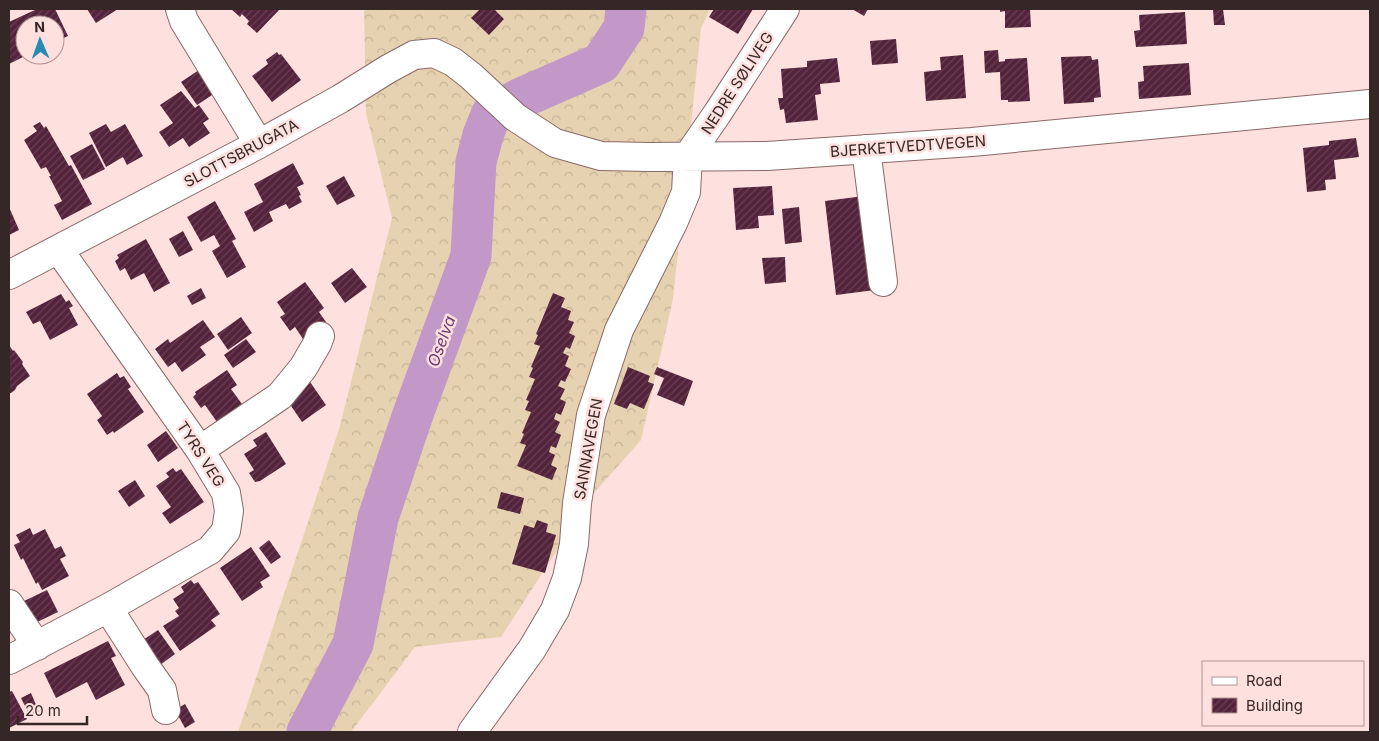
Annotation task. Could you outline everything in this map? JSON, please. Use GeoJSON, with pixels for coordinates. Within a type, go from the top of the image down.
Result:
{"type":"FeatureCollection","features":[{"type":"Feature","properties":{"kind":"street"},"geometry":{"type":"LineString","coordinates":[[180,9],[184,21],[259,144]]}},
{"type":"Feature","properties":{"kind":"street","name":"NEDRE SØLIVEG"},"geometry":{"type":"LineString","coordinates":[[688,156],[785,9]]}},
{"type":"Feature","properties":{"kind":"street","name":"SLOTTSBRUGATA"},"geometry":{"type":"LineString","coordinates":[[9,276],[259,144],[414,55],[434,53],[453,62],[471,76]]}},
{"type":"Feature","properties":{"kind":"street","name":"BJERKETVEDTVEGEN"},"geometry":{"type":"LineString","coordinates":[[471,76],[515,117],[555,143],[601,156],[768,156],[972,142],[1370,104]]}},
{"type":"Feature","properties":{"kind":"street"},"geometry":{"type":"LineString","coordinates":[[866,149],[883,282]]}},
{"type":"Feature","properties":{"kind":"street","name":"SANNAVEGEN"},"geometry":{"type":"LineString","coordinates":[[472,732],[532,648],[555,610],[567,578],[574,544],[577,503],[591,415],[619,330],[673,223],[686,192],[688,156]]}},
{"type":"Feature","properties":{"kind":"street","name":"TYRS VEG"},"geometry":{"type":"LineString","coordinates":[[9,660],[108,608],[210,550],[226,531],[229,511],[226,493],[200,450],[59,250]]}},
{"type":"Feature","properties":{"kind":"street"},"geometry":{"type":"LineString","coordinates":[[200,450],[280,396],[303,368],[320,336]]}},
{"type":"Feature","properties":{"kind":"street"},"geometry":{"type":"LineString","coordinates":[[9,604],[36,646]]}},
{"type":"Feature","properties":{"kind":"street"},"geometry":{"type":"LineString","coordinates":[[108,608],[162,690],[166,710]]}},
{"type":"Feature","properties":{"kind":"green space"},"geometry":{"type":"Polygon","coordinates":[[[364,9],[710,9],[701,28],[673,299],[641,440],[594,493],[501,637],[415,647],[351,732],[238,732],[340,426],[392,218],[366,113],[364,9]]]}},
{"type":"Feature","properties":{"kind":"building"},"geometry":{"type":"Polygon","coordinates":[[[37,9],[55,9],[58,15],[24,15],[37,9]]]}},
{"type":"Feature","properties":{"kind":"building"},"geometry":{"type":"Polygon","coordinates":[[[87,9],[118,9],[96,23],[87,9]]]}},
{"type":"Feature","properties":{"kind":"building"},"geometry":{"type":"Polygon","coordinates":[[[231,9],[280,9],[257,33],[247,24],[249,21],[242,14],[240,17],[231,9]]]}},
{"type":"Feature","properties":{"kind":"building"},"geometry":{"type":"Polygon","coordinates":[[[480,9],[494,9],[504,19],[489,35],[471,18],[480,9]]]}},
{"type":"Feature","properties":{"kind":"building"},"geometry":{"type":"Polygon","coordinates":[[[714,9],[753,9],[738,34],[709,17],[714,9]]]}},
{"type":"Feature","properties":{"kind":"building"},"geometry":{"type":"Polygon","coordinates":[[[852,9],[868,9],[864,16],[852,9]]]}},
{"type":"Feature","properties":{"kind":"building"},"geometry":{"type":"Polygon","coordinates":[[[1000,9],[1030,9],[1031,27],[1005,28],[1005,11],[1000,12],[1000,9]]]}},
{"type":"Feature","properties":{"kind":"building"},"geometry":{"type":"Polygon","coordinates":[[[1213,9],[1223,9],[1225,25],[1214,25],[1213,9]]]}},
{"type":"Feature","properties":{"kind":"building"},"geometry":{"type":"Polygon","coordinates":[[[1185,12],[1187,44],[1136,47],[1134,31],[1140,30],[1139,15],[1185,12]]]}},
{"type":"Feature","properties":{"kind":"building"},"geometry":{"type":"Polygon","coordinates":[[[15,19],[15,61],[9,64],[9,22],[15,19]]]}},
{"type":"Feature","properties":{"kind":"building"},"geometry":{"type":"Polygon","coordinates":[[[896,39],[898,63],[872,65],[870,41],[896,39]]]}},
{"type":"Feature","properties":{"kind":"building"},"geometry":{"type":"Polygon","coordinates":[[[998,50],[999,62],[1005,61],[1005,59],[1027,58],[1030,101],[1008,102],[1008,100],[1001,100],[1000,72],[985,73],[984,51],[998,50]]]}},
{"type":"Feature","properties":{"kind":"building"},"geometry":{"type":"Polygon","coordinates":[[[277,52],[279,55],[281,54],[301,80],[272,102],[252,76],[268,64],[266,60],[277,52]]]}},
{"type":"Feature","properties":{"kind":"building"},"geometry":{"type":"Polygon","coordinates":[[[963,55],[966,98],[926,101],[924,72],[941,70],[940,57],[963,55]]]}},
{"type":"Feature","properties":{"kind":"building"},"geometry":{"type":"Polygon","coordinates":[[[1091,56],[1092,60],[1098,59],[1101,97],[1094,98],[1094,102],[1064,104],[1061,57],[1091,56]]]}},
{"type":"Feature","properties":{"kind":"building"},"geometry":{"type":"Polygon","coordinates":[[[837,58],[840,82],[820,84],[821,94],[815,95],[818,120],[786,123],[784,109],[780,110],[778,98],[783,98],[781,69],[807,67],[807,61],[837,58]]]}},
{"type":"Feature","properties":{"kind":"building"},"geometry":{"type":"Polygon","coordinates":[[[1189,63],[1191,95],[1139,99],[1138,82],[1144,81],[1143,66],[1189,63]]]}},
{"type":"Feature","properties":{"kind":"building"},"geometry":{"type":"Polygon","coordinates":[[[199,70],[215,93],[197,105],[181,82],[199,70]]]}},
{"type":"Feature","properties":{"kind":"building"},"geometry":{"type":"Polygon","coordinates":[[[181,91],[195,108],[199,105],[209,119],[203,123],[210,133],[189,147],[183,138],[169,147],[159,132],[173,123],[160,105],[181,91]]]}},
{"type":"Feature","properties":{"kind":"building"},"geometry":{"type":"Polygon","coordinates":[[[40,122],[44,128],[46,126],[69,166],[71,165],[92,204],[62,220],[54,205],[62,201],[49,176],[51,176],[46,167],[41,169],[24,140],[37,131],[33,126],[40,122]]]}},
{"type":"Feature","properties":{"kind":"building"},"geometry":{"type":"Polygon","coordinates":[[[106,124],[111,132],[125,124],[143,156],[127,165],[123,157],[106,167],[89,133],[106,124]]]}},
{"type":"Feature","properties":{"kind":"building"},"geometry":{"type":"Polygon","coordinates":[[[1356,138],[1359,157],[1334,160],[1336,179],[1325,180],[1326,190],[1307,192],[1303,148],[1329,145],[1329,141],[1356,138]]]}},
{"type":"Feature","properties":{"kind":"building"},"geometry":{"type":"Polygon","coordinates":[[[92,144],[105,169],[83,180],[70,156],[92,144]]]}},
{"type":"Feature","properties":{"kind":"building"},"geometry":{"type":"Polygon","coordinates":[[[293,163],[304,184],[297,187],[302,202],[289,209],[286,204],[269,212],[273,221],[254,232],[244,212],[263,202],[254,184],[293,163]]]}},
{"type":"Feature","properties":{"kind":"building"},"geometry":{"type":"Polygon","coordinates":[[[344,176],[355,196],[337,205],[326,186],[344,176]]]}},
{"type":"Feature","properties":{"kind":"building"},"geometry":{"type":"Polygon","coordinates":[[[772,186],[774,215],[758,216],[759,228],[736,230],[733,188],[772,186]]]}},
{"type":"Feature","properties":{"kind":"building"},"geometry":{"type":"Polygon","coordinates":[[[864,196],[875,290],[836,295],[825,201],[864,196]]]}},
{"type":"Feature","properties":{"kind":"building"},"geometry":{"type":"Polygon","coordinates":[[[215,201],[236,239],[232,241],[246,267],[227,278],[212,251],[220,246],[214,235],[201,242],[187,217],[215,201]]]}},
{"type":"Feature","properties":{"kind":"building"},"geometry":{"type":"Polygon","coordinates":[[[9,207],[19,230],[9,235],[9,207]]]}},
{"type":"Feature","properties":{"kind":"building"},"geometry":{"type":"Polygon","coordinates":[[[799,207],[802,242],[785,244],[782,209],[799,207]]]}},
{"type":"Feature","properties":{"kind":"building"},"geometry":{"type":"Polygon","coordinates":[[[183,231],[193,250],[179,257],[169,239],[183,231]]]}},
{"type":"Feature","properties":{"kind":"building"},"geometry":{"type":"Polygon","coordinates":[[[146,239],[170,283],[154,292],[144,273],[131,280],[125,268],[120,271],[115,261],[119,258],[117,255],[146,239]]]}},
{"type":"Feature","properties":{"kind":"building"},"geometry":{"type":"Polygon","coordinates":[[[785,257],[786,282],[765,284],[762,258],[785,257]]]}},
{"type":"Feature","properties":{"kind":"building"},"geometry":{"type":"Polygon","coordinates":[[[352,268],[367,287],[345,303],[331,283],[352,268]]]}},
{"type":"Feature","properties":{"kind":"building"},"geometry":{"type":"Polygon","coordinates":[[[305,282],[324,308],[319,312],[326,322],[303,339],[295,327],[290,331],[280,317],[285,314],[277,302],[305,282]]]}},
{"type":"Feature","properties":{"kind":"building"},"geometry":{"type":"Polygon","coordinates":[[[201,288],[206,298],[192,305],[187,296],[201,288]]]}},
{"type":"Feature","properties":{"kind":"building"},"geometry":{"type":"Polygon","coordinates":[[[553,293],[565,298],[561,307],[571,311],[568,320],[574,322],[569,333],[575,336],[570,349],[566,347],[563,353],[569,356],[565,366],[571,369],[565,382],[561,380],[558,386],[565,389],[560,399],[566,402],[561,415],[556,413],[554,419],[560,422],[555,432],[561,435],[556,448],[551,446],[549,452],[555,455],[551,465],[557,468],[552,480],[517,466],[526,445],[520,443],[524,434],[522,433],[531,412],[525,410],[529,401],[526,400],[535,379],[529,377],[533,368],[531,367],[540,346],[534,344],[538,335],[536,334],[553,293]]]}},
{"type":"Feature","properties":{"kind":"building"},"geometry":{"type":"Polygon","coordinates":[[[61,294],[66,302],[69,300],[73,306],[69,308],[78,325],[50,340],[40,321],[33,324],[26,312],[61,294]]]}},
{"type":"Feature","properties":{"kind":"building"},"geometry":{"type":"Polygon","coordinates":[[[241,317],[252,333],[228,350],[217,334],[241,317]]]}},
{"type":"Feature","properties":{"kind":"building"},"geometry":{"type":"Polygon","coordinates":[[[203,320],[215,337],[200,347],[206,355],[182,372],[175,362],[168,367],[155,349],[168,339],[170,343],[203,320]]]}},
{"type":"Feature","properties":{"kind":"building"},"geometry":{"type":"Polygon","coordinates":[[[246,339],[256,352],[233,368],[224,355],[246,339]]]}},
{"type":"Feature","properties":{"kind":"building"},"geometry":{"type":"Polygon","coordinates":[[[9,345],[23,362],[22,364],[30,376],[11,393],[9,393],[9,345]]]}},
{"type":"Feature","properties":{"kind":"building"},"geometry":{"type":"Polygon","coordinates":[[[628,367],[650,376],[648,382],[654,384],[644,409],[630,403],[627,409],[614,404],[628,367]]]}},
{"type":"Feature","properties":{"kind":"building"},"geometry":{"type":"Polygon","coordinates":[[[657,367],[693,381],[684,406],[657,395],[664,378],[654,374],[657,367]]]}},
{"type":"Feature","properties":{"kind":"building"},"geometry":{"type":"Polygon","coordinates":[[[227,370],[237,385],[231,389],[242,404],[217,422],[205,405],[201,408],[193,397],[196,394],[195,392],[227,370]]]}},
{"type":"Feature","properties":{"kind":"building"},"geometry":{"type":"Polygon","coordinates":[[[117,373],[120,378],[124,376],[131,387],[128,389],[144,412],[114,433],[113,431],[107,435],[97,420],[102,416],[87,394],[117,373]]]}},
{"type":"Feature","properties":{"kind":"building"},"geometry":{"type":"Polygon","coordinates":[[[308,379],[326,405],[302,422],[287,400],[308,379]]]}},
{"type":"Feature","properties":{"kind":"building"},"geometry":{"type":"Polygon","coordinates":[[[166,431],[178,448],[158,462],[147,445],[166,431]]]}},
{"type":"Feature","properties":{"kind":"building"},"geometry":{"type":"Polygon","coordinates":[[[266,432],[286,464],[260,481],[255,482],[249,473],[254,470],[244,454],[257,446],[253,440],[266,432]]]}},
{"type":"Feature","properties":{"kind":"building"},"geometry":{"type":"Polygon","coordinates":[[[173,468],[176,472],[181,469],[204,502],[170,524],[162,513],[171,507],[156,486],[169,477],[166,473],[173,468]]]}},
{"type":"Feature","properties":{"kind":"building"},"geometry":{"type":"Polygon","coordinates":[[[135,480],[145,496],[129,507],[118,491],[135,480]]]}},
{"type":"Feature","properties":{"kind":"building"},"geometry":{"type":"Polygon","coordinates":[[[501,492],[524,498],[520,514],[497,508],[501,492]]]}},
{"type":"Feature","properties":{"kind":"building"},"geometry":{"type":"Polygon","coordinates":[[[537,520],[548,524],[546,532],[556,535],[545,573],[512,564],[524,525],[534,528],[537,520]]]}},
{"type":"Feature","properties":{"kind":"building"},"geometry":{"type":"Polygon","coordinates":[[[30,528],[33,535],[45,529],[55,549],[61,546],[66,556],[60,559],[69,576],[42,590],[38,582],[36,584],[23,558],[21,560],[14,545],[20,542],[16,535],[30,528]]]}},
{"type":"Feature","properties":{"kind":"building"},"geometry":{"type":"Polygon","coordinates":[[[269,540],[281,557],[271,564],[259,548],[269,540]]]}},
{"type":"Feature","properties":{"kind":"building"},"geometry":{"type":"Polygon","coordinates":[[[251,547],[270,576],[260,582],[263,587],[242,601],[220,568],[251,547]]]}},
{"type":"Feature","properties":{"kind":"building"},"geometry":{"type":"Polygon","coordinates":[[[191,580],[194,584],[198,582],[220,614],[211,620],[216,626],[180,651],[163,626],[179,616],[175,611],[179,608],[173,599],[184,592],[181,587],[191,580]]]}},
{"type":"Feature","properties":{"kind":"building"},"geometry":{"type":"Polygon","coordinates":[[[47,590],[58,612],[33,624],[22,602],[47,590]]]}},
{"type":"Feature","properties":{"kind":"building"},"geometry":{"type":"Polygon","coordinates":[[[158,630],[175,654],[160,665],[143,640],[158,630]]]}},
{"type":"Feature","properties":{"kind":"building"},"geometry":{"type":"Polygon","coordinates":[[[108,641],[116,656],[111,658],[125,685],[96,700],[87,682],[56,698],[44,673],[108,641]]]}},
{"type":"Feature","properties":{"kind":"building"},"geometry":{"type":"Polygon","coordinates":[[[12,691],[27,719],[9,728],[9,692],[12,691]]]}},
{"type":"Feature","properties":{"kind":"building"},"geometry":{"type":"Polygon","coordinates":[[[31,693],[39,712],[30,716],[21,698],[31,693]]]}},
{"type":"Feature","properties":{"kind":"building"},"geometry":{"type":"Polygon","coordinates":[[[185,704],[195,722],[185,728],[175,710],[185,704]]]}},
{"type":"Feature","properties":{"kind":"waterway","name":"Oselva"},"geometry":{"type":"LineString","coordinates":[[307,732],[353,644],[378,518],[412,417],[471,256],[476,162],[483,135],[491,115],[519,99],[601,63],[624,28],[626,9]]}}]}
